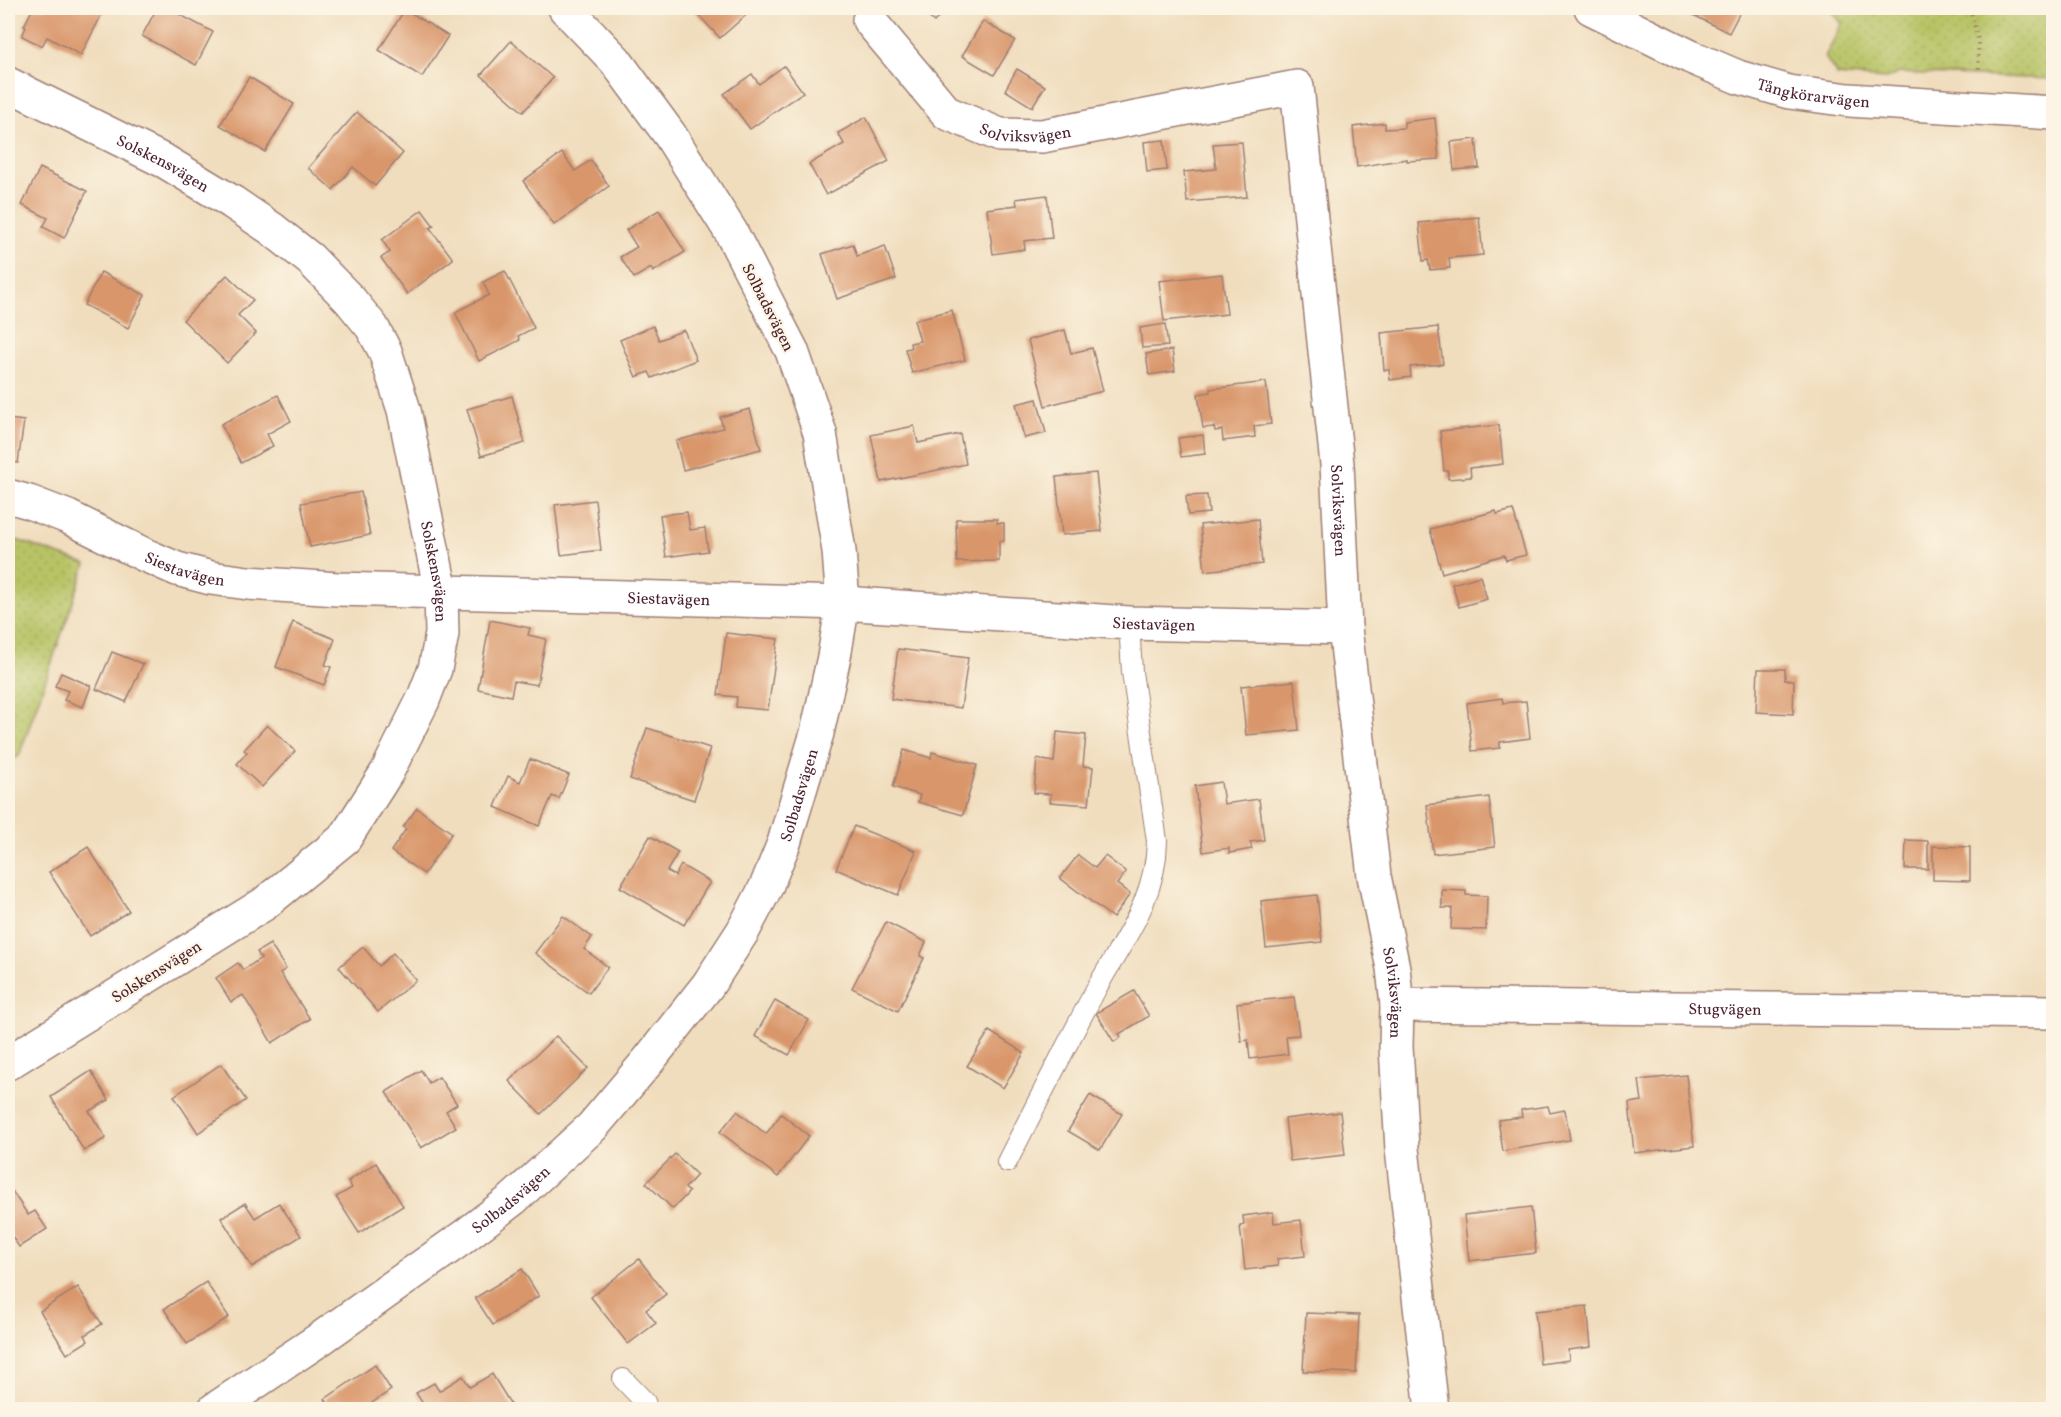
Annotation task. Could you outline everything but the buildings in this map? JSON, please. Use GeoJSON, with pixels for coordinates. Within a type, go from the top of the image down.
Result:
{"type":"FeatureCollection","features":[{"type":"Feature","properties":{"kind":"street","name":"Solbadsvägen"},"geometry":{"type":"LineString","coordinates":[[214,1410],[408,1278],[513,1199],[592,1127],[695,1002],[743,931],[766,887],[784,843],[817,733],[843,603],[839,551],[820,433],[792,351],[731,232],[670,135],[615,60],[565,8]]}},
{"type":"Feature","properties":{"kind":"street","name":"Tångkörarvägen"},"geometry":{"type":"LineString","coordinates":[[1591,8],[1690,57],[1738,77],[1789,92],[1849,100],[2054,113]]}},
{"type":"Feature","properties":{"kind":"street","name":"Solviksvägen"},"geometry":{"type":"LineString","coordinates":[[869,20],[947,113],[1000,135],[1042,136],[1297,87],[1337,464],[1345,628],[1374,876],[1393,968],[1397,1005],[1397,1068],[1402,1149],[1432,1410]]}},
{"type":"Feature","properties":{"kind":"street","name":"Solskensvägen"},"geometry":{"type":"LineString","coordinates":[[8,84],[166,162],[232,202],[272,229],[310,259],[350,300],[372,327],[385,351],[406,421],[441,592],[442,634],[435,669],[423,700],[387,772],[345,838],[264,904],[8,1063]]}},
{"type":"Feature","properties":{"kind":"street","name":"Siestavägen"},"geometry":{"type":"LineString","coordinates":[[8,496],[29,501],[68,517],[177,569],[211,578],[248,583],[338,589],[843,603],[1129,623],[1345,628]]}},
{"type":"Feature","properties":{"kind":"street","name":"Stugvägen"},"geometry":{"type":"LineString","coordinates":[[1397,1005],[2054,1012]]}},
{"type":"Feature","properties":{"kind":"lane"},"geometry":{"type":"LineString","coordinates":[[1007,1162],[1113,958],[1140,915],[1157,863],[1157,841],[1132,672],[1129,623]]}},
{"type":"Feature","properties":{"kind":"lane"},"geometry":{"type":"LineString","coordinates":[[623,1379],[645,1402],[648,1410]]}},
{"type":"Feature","properties":{"kind":"path"},"geometry":{"type":"LineString","coordinates":[[1970,8],[1978,40],[1978,108]]}},
{"type":"Feature","properties":{"kind":"green space"},"geometry":{"type":"Polygon","coordinates":[[[1827,8],[2053,8],[2053,79],[1899,73],[1886,79],[1837,75],[1825,57],[1842,23],[1827,8]]]}},
{"type":"Feature","properties":{"kind":"green space"},"geometry":{"type":"Polygon","coordinates":[[[8,537],[86,564],[19,756],[8,762],[8,537]]]}}]}
